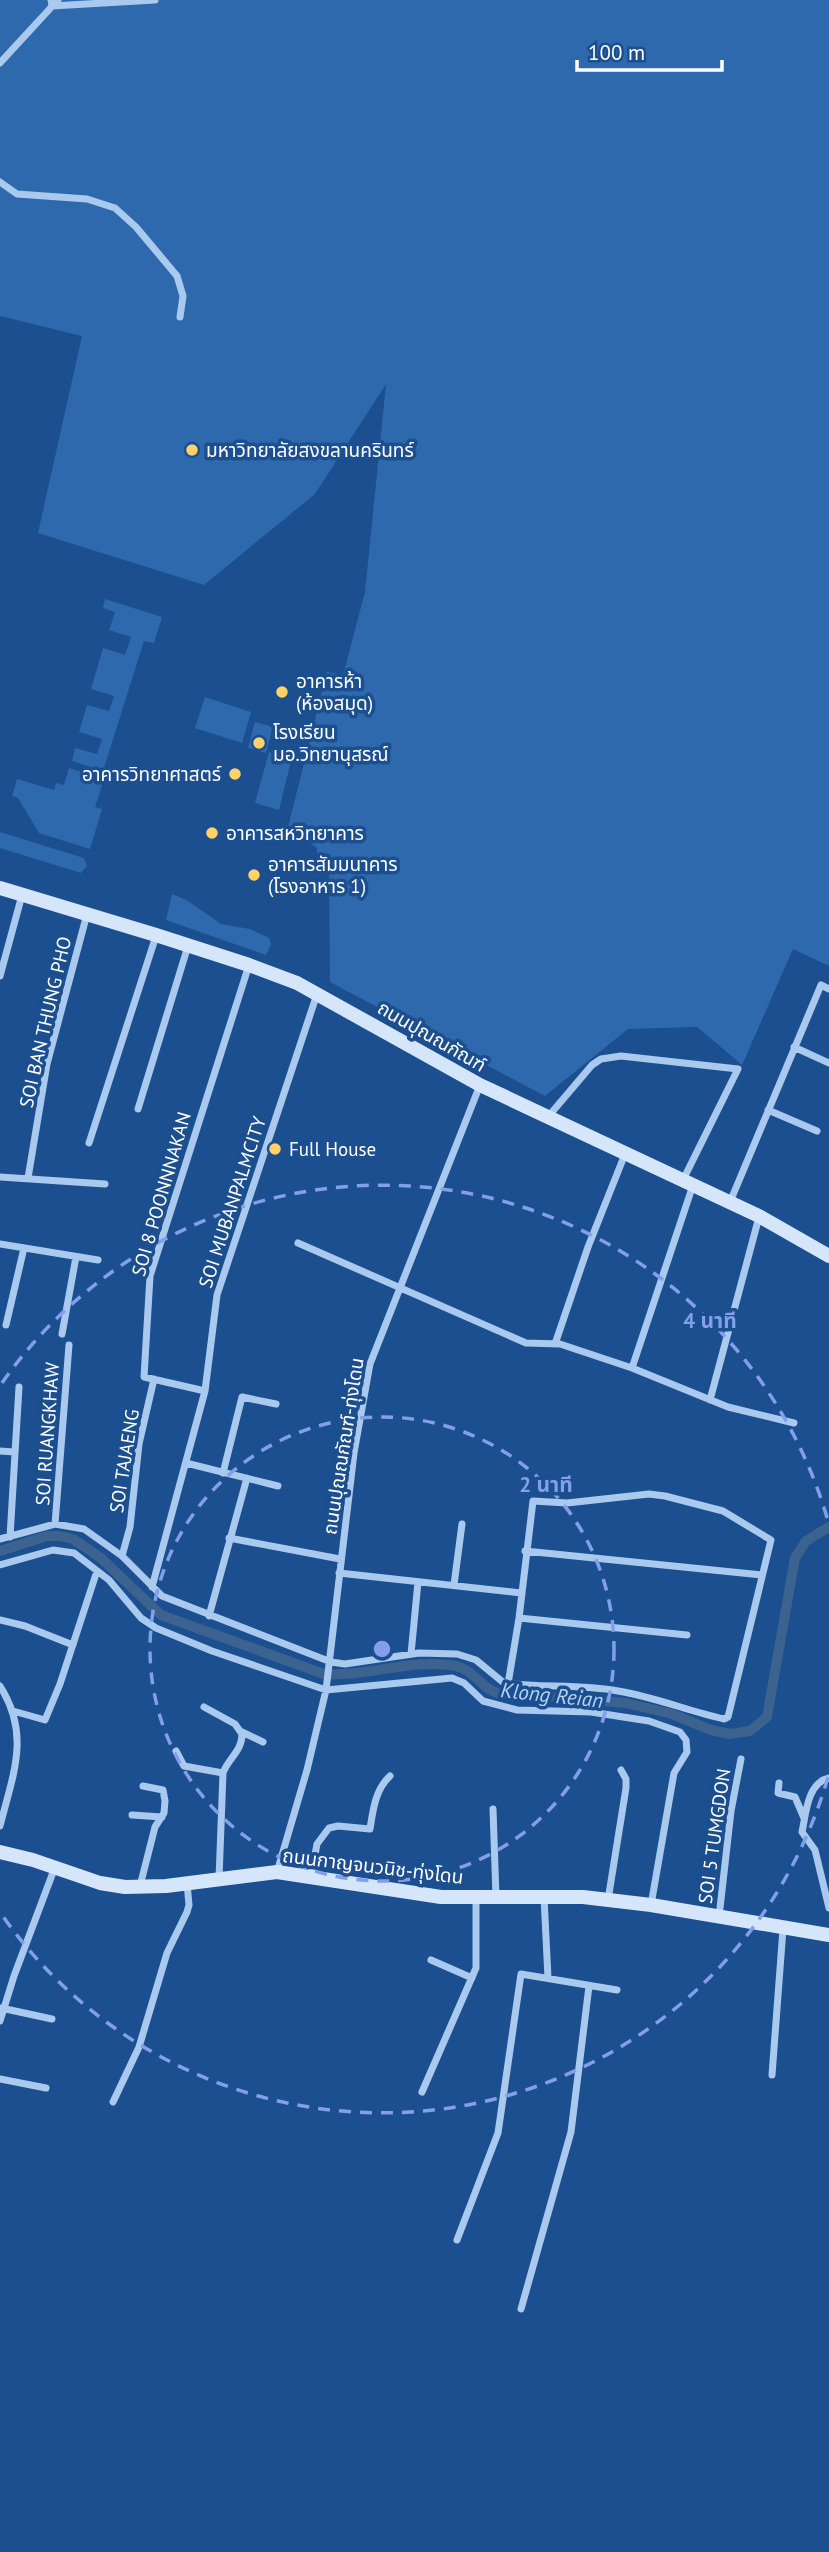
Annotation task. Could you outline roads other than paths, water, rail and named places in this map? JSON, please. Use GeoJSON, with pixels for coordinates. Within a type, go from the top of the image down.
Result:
{"type":"FeatureCollection","features":[{"type":"Feature","properties":{"kind":"street"},"geometry":{"type":"LineString","coordinates":[[0,63],[51,3],[58,0]]}},
{"type":"Feature","properties":{"kind":"street"},"geometry":{"type":"LineString","coordinates":[[51,3],[155,0]]}},
{"type":"Feature","properties":{"kind":"street"},"geometry":{"type":"LineString","coordinates":[[0,182],[17,194],[87,199],[115,208],[136,227],[177,276],[183,296],[180,317]]}},
{"type":"Feature","properties":{"kind":"street","name":"ถนนปุณณกัณฑ์"},"geometry":{"type":"LineString","coordinates":[[0,888],[249,965],[317,993],[480,1085],[759,1216],[829,1256]]}},
{"type":"Feature","properties":{"kind":"street"},"geometry":{"type":"LineString","coordinates":[[0,976],[22,894]]}},
{"type":"Feature","properties":{"kind":"street","name":"SOI BAN THUNG PHO"},"geometry":{"type":"LineString","coordinates":[[28,1178],[47,1064],[88,914]]}},
{"type":"Feature","properties":{"kind":"street"},"geometry":{"type":"LineString","coordinates":[[89,1143],[156,935]]}},
{"type":"Feature","properties":{"kind":"street"},"geometry":{"type":"LineString","coordinates":[[138,1109],[188,946]]}},
{"type":"Feature","properties":{"kind":"street","name":"SOI 8 POONNNAKAN"},"geometry":{"type":"LineString","coordinates":[[154,1379],[144,1377],[150,1276],[249,965]]}},
{"type":"Feature","properties":{"kind":"street"},"geometry":{"type":"LineString","coordinates":[[730,1203],[821,985],[829,989]]}},
{"type":"Feature","properties":{"kind":"street","name":"SOI MUBANPALMCITY"},"geometry":{"type":"LineString","coordinates":[[152,1587],[205,1391],[217,1295],[317,993]]}},
{"type":"Feature","properties":{"kind":"street"},"geometry":{"type":"LineString","coordinates":[[794,1046],[829,1063]]}},
{"type":"Feature","properties":{"kind":"street"},"geometry":{"type":"LineString","coordinates":[[547,1118],[592,1065],[601,1059],[621,1056],[738,1069],[688,1183],[632,1368]]}},
{"type":"Feature","properties":{"kind":"street","name":"ถนนปุณณกัณฑ์-ทุ่งโดน"},"geometry":{"type":"LineString","coordinates":[[277,1872],[307,1770],[327,1687],[354,1453],[370,1364],[480,1085]]}},
{"type":"Feature","properties":{"kind":"street"},"geometry":{"type":"LineString","coordinates":[[768,1110],[817,1131]]}},
{"type":"Feature","properties":{"kind":"street"},"geometry":{"type":"LineString","coordinates":[[555,1344],[588,1247],[625,1154]]}},
{"type":"Feature","properties":{"kind":"street"},"geometry":{"type":"LineString","coordinates":[[0,1177],[105,1184]]}},
{"type":"Feature","properties":{"kind":"street"},"geometry":{"type":"LineString","coordinates":[[710,1400],[759,1216]]}},
{"type":"Feature","properties":{"kind":"street"},"geometry":{"type":"LineString","coordinates":[[298,1243],[526,1343],[555,1344],[632,1368],[728,1407],[794,1423]]}},
{"type":"Feature","properties":{"kind":"street"},"geometry":{"type":"LineString","coordinates":[[0,1244],[97,1260]]}},
{"type":"Feature","properties":{"kind":"street"},"geometry":{"type":"LineString","coordinates":[[6,1325],[24,1248]]}},
{"type":"Feature","properties":{"kind":"street","name":"SOI RUANGKHAW"},"geometry":{"type":"LineString","coordinates":[[62,1334],[76,1256]]}},
{"type":"Feature","properties":{"kind":"street","name":"SOI RUANGKHAW"},"geometry":{"type":"LineString","coordinates":[[55,1524],[69,1345]]}},
{"type":"Feature","properties":{"kind":"street"},"geometry":{"type":"LineString","coordinates":[[154,1379],[205,1391]]}},
{"type":"Feature","properties":{"kind":"street","name":"SOI TAJAENG"},"geometry":{"type":"LineString","coordinates":[[122,1556],[130,1527],[139,1444],[154,1379]]}},
{"type":"Feature","properties":{"kind":"street"},"geometry":{"type":"LineString","coordinates":[[10,1537],[19,1387]]}},
{"type":"Feature","properties":{"kind":"street"},"geometry":{"type":"LineString","coordinates":[[223,1472],[243,1397],[276,1404]]}},
{"type":"Feature","properties":{"kind":"street"},"geometry":{"type":"LineString","coordinates":[[0,1451],[14,1452]]}},
{"type":"Feature","properties":{"kind":"street"},"geometry":{"type":"LineString","coordinates":[[186,1463],[278,1486]]}},
{"type":"Feature","properties":{"kind":"street"},"geometry":{"type":"LineString","coordinates":[[209,1616],[247,1478]]}},
{"type":"Feature","properties":{"kind":"street"},"geometry":{"type":"LineString","coordinates":[[0,1539],[55,1524],[89,1531],[122,1556],[162,1597],[330,1663],[345,1664],[411,1654],[439,1653],[470,1657],[497,1679],[508,1684],[575,1685],[618,1690],[726,1718],[771,1540],[712,1507],[649,1494],[567,1503],[533,1501],[508,1684]]}},
{"type":"Feature","properties":{"kind":"street"},"geometry":{"type":"LineString","coordinates":[[454,1585],[462,1524]]}},
{"type":"Feature","properties":{"kind":"street"},"geometry":{"type":"LineString","coordinates":[[229,1538],[340,1559]]}},
{"type":"Feature","properties":{"kind":"street"},"geometry":{"type":"LineString","coordinates":[[0,1565],[53,1550],[64,1550],[78,1555],[114,1585],[141,1618],[156,1628],[212,1651],[327,1687],[452,1678],[464,1683],[483,1701],[517,1710],[591,1712],[649,1721],[680,1732],[687,1743],[687,1752],[674,1773],[651,1905]]}},
{"type":"Feature","properties":{"kind":"street"},"geometry":{"type":"LineString","coordinates":[[525,1551],[762,1575]]}},
{"type":"Feature","properties":{"kind":"street"},"geometry":{"type":"LineString","coordinates":[[13,1711],[46,1720],[97,1571]]}},
{"type":"Feature","properties":{"kind":"street"},"geometry":{"type":"LineString","coordinates":[[339,1573],[521,1593]]}},
{"type":"Feature","properties":{"kind":"street"},"geometry":{"type":"LineString","coordinates":[[411,1654],[418,1582]]}},
{"type":"Feature","properties":{"kind":"street"},"geometry":{"type":"LineString","coordinates":[[519,1618],[687,1635]]}},
{"type":"Feature","properties":{"kind":"street"},"geometry":{"type":"LineString","coordinates":[[0,1620],[25,1626],[72,1645]]}},
{"type":"Feature","properties":{"kind":"street"},"geometry":{"type":"LineString","coordinates":[[0,1686],[13,1711],[19,1749],[0,1826]]}},
{"type":"Feature","properties":{"kind":"street"},"geometry":{"type":"LineString","coordinates":[[204,1707],[235,1724],[242,1732],[263,1742]]}},
{"type":"Feature","properties":{"kind":"street"},"geometry":{"type":"LineString","coordinates":[[219,1879],[223,1773],[226,1765],[239,1751],[242,1732]]}},
{"type":"Feature","properties":{"kind":"street"},"geometry":{"type":"LineString","coordinates":[[176,1751],[180,1763],[184,1766],[223,1773]]}},
{"type":"Feature","properties":{"kind":"street","name":"SOI 5 TUMGDON"},"geometry":{"type":"LineString","coordinates":[[719,1918],[731,1811],[741,1759]]}},
{"type":"Feature","properties":{"kind":"street"},"geometry":{"type":"LineString","coordinates":[[608,1900],[626,1788],[626,1779],[621,1770]]}},
{"type":"Feature","properties":{"kind":"street"},"geometry":{"type":"LineString","coordinates":[[311,1876],[317,1844],[329,1828],[338,1826],[370,1829],[377,1794],[390,1776]]}},
{"type":"Feature","properties":{"kind":"street"},"geometry":{"type":"LineString","coordinates":[[829,1778],[823,1780],[810,1796],[802,1832],[815,1850],[829,1908]]}},
{"type":"Feature","properties":{"kind":"street"},"geometry":{"type":"LineString","coordinates":[[779,1783],[778,1793],[795,1797],[805,1822]]}},
{"type":"Feature","properties":{"kind":"street"},"geometry":{"type":"LineString","coordinates":[[817,1786],[829,1785]]}},
{"type":"Feature","properties":{"kind":"street"},"geometry":{"type":"LineString","coordinates":[[140,1888],[165,1801],[163,1790],[143,1786]]}},
{"type":"Feature","properties":{"kind":"street"},"geometry":{"type":"LineString","coordinates":[[493,1809],[496,1897]]}},
{"type":"Feature","properties":{"kind":"street"},"geometry":{"type":"LineString","coordinates":[[132,1815],[162,1817]]}},
{"type":"Feature","properties":{"kind":"street","name":"ถนนกาญจนวนิช-ทุ่งโดน"},"geometry":{"type":"LineString","coordinates":[[0,1852],[100,1883],[140,1888],[277,1872],[429,1896],[544,1896],[608,1900],[829,1935]]}},
{"type":"Feature","properties":{"kind":"street"},"geometry":{"type":"LineString","coordinates":[[0,2021],[2,2009],[55,1867]]}},
{"type":"Feature","properties":{"kind":"street"},"geometry":{"type":"LineString","coordinates":[[113,2102],[139,2048],[167,1953],[187,1912],[187,1883]]}},
{"type":"Feature","properties":{"kind":"street"},"geometry":{"type":"LineString","coordinates":[[544,1896],[548,1978]]}},
{"type":"Feature","properties":{"kind":"street"},"geometry":{"type":"LineString","coordinates":[[422,2092],[472,1978],[477,1957],[476,1898]]}},
{"type":"Feature","properties":{"kind":"street"},"geometry":{"type":"LineString","coordinates":[[772,2075],[783,1929]]}},
{"type":"Feature","properties":{"kind":"street"},"geometry":{"type":"LineString","coordinates":[[432,1960],[472,1978]]}},
{"type":"Feature","properties":{"kind":"street"},"geometry":{"type":"LineString","coordinates":[[457,2240],[498,2133],[521,1973],[617,1990]]}},
{"type":"Feature","properties":{"kind":"street"},"geometry":{"type":"LineString","coordinates":[[521,2309],[571,2132],[589,1986]]}},
{"type":"Feature","properties":{"kind":"street"},"geometry":{"type":"LineString","coordinates":[[2,2009],[52,2019]]}},
{"type":"Feature","properties":{"kind":"street"},"geometry":{"type":"LineString","coordinates":[[0,2079],[46,2088]]}},
{"type":"Feature","properties":{"kind":"waterway","name":"Klong Reian"},"geometry":{"type":"LineString","coordinates":[[0,1551],[47,1536],[73,1539],[101,1558],[161,1615],[324,1674],[357,1673],[423,1664],[456,1666],[468,1671],[497,1693],[626,1703],[672,1714],[711,1730],[730,1734],[750,1731],[767,1717],[795,1558],[806,1541],[829,1527]]}},
{"type":"Feature","properties":{"kind":"place","name":"มหาวิทยาลัยสงขลานครินทร์"},"geometry":{"type":"Point","coordinates":[192,450]}},
{"type":"Feature","properties":{"kind":"place","name":"อาคารห้า (ห้องสมุด)"},"geometry":{"type":"Point","coordinates":[282,692]}},
{"type":"Feature","properties":{"kind":"place","name":"โรงเรียน มอ.วิทยานุสรณ์"},"geometry":{"type":"Point","coordinates":[259,743]}},
{"type":"Feature","properties":{"kind":"place","name":"อาคารวิทยาศาสตร์"},"geometry":{"type":"Point","coordinates":[235,774]}},
{"type":"Feature","properties":{"kind":"place","name":"อาคารสหวิทยาคาร"},"geometry":{"type":"Point","coordinates":[212,833]}},
{"type":"Feature","properties":{"kind":"place","name":"อาคารสัมมนาคาร (โรงอาหาร 1)"},"geometry":{"type":"Point","coordinates":[254,875]}},
{"type":"Feature","properties":{"kind":"place","name":"Full House"},"geometry":{"type":"Point","coordinates":[275,1149]}}]}
